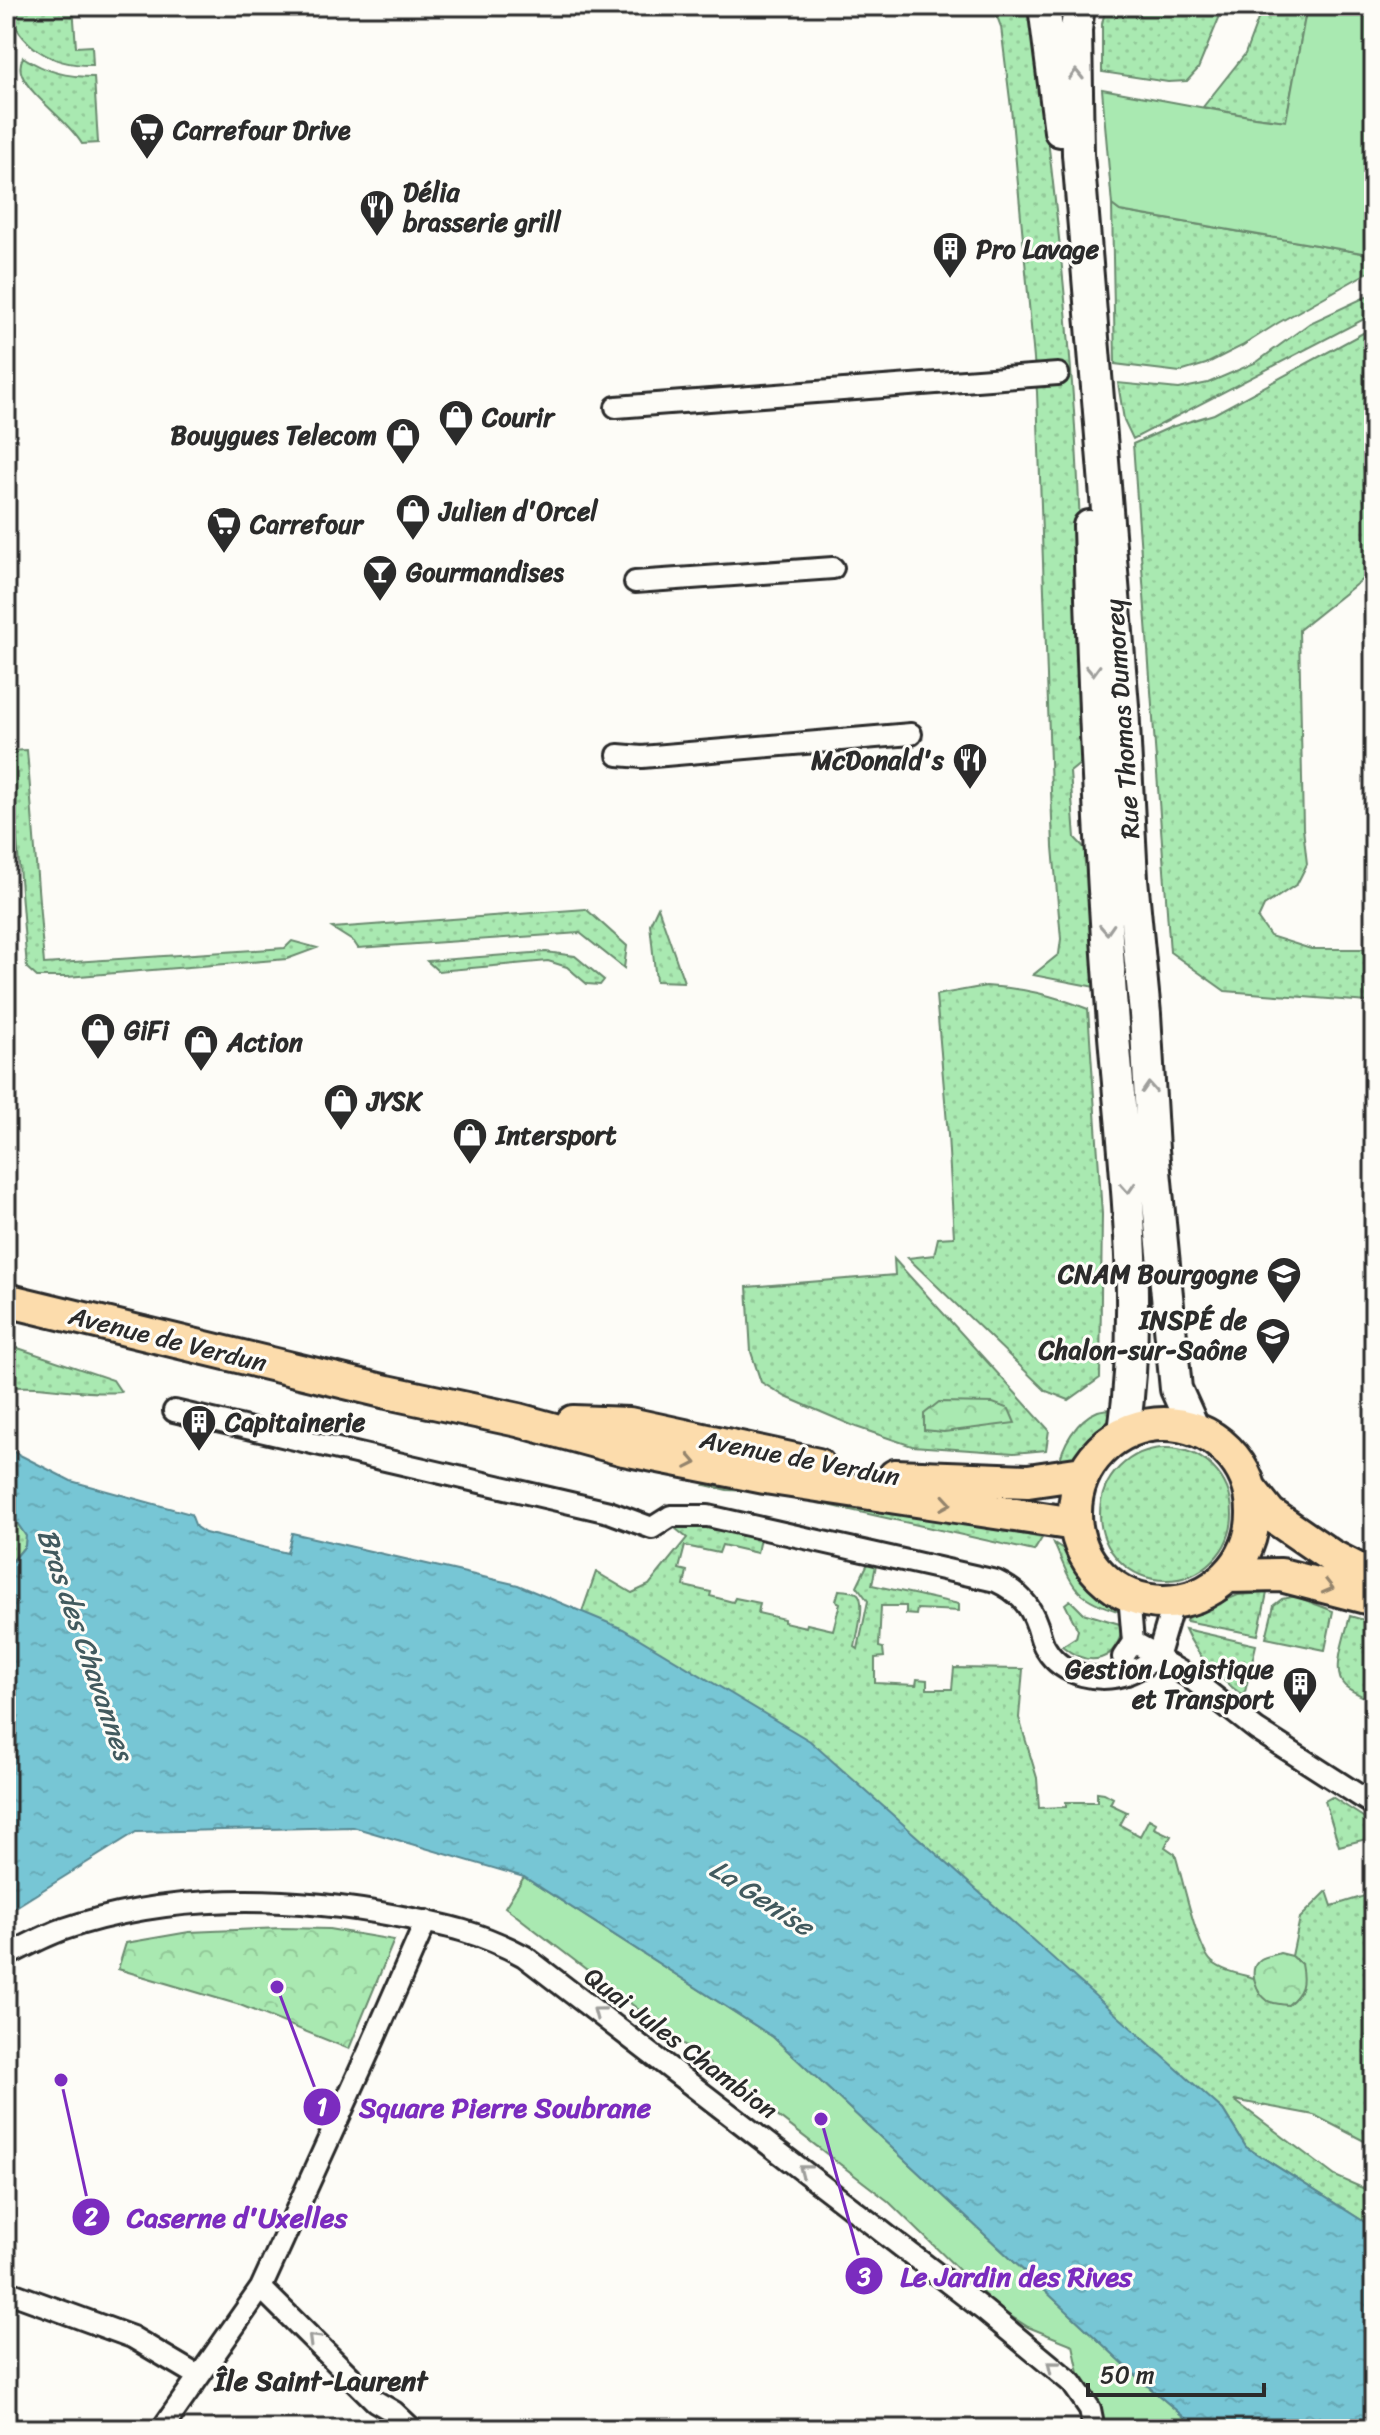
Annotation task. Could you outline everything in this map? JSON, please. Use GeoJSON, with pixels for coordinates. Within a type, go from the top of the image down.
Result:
{"type":"FeatureCollection","features":[{"type":"Feature","properties":{"kind":"main road","name":"Rue Thomas Dumorey"},"geometry":{"type":"LineString","coordinates":[[1044,6],[1065,174],[1088,487],[1094,709],[1112,1012],[1132,1241],[1133,1335],[1124,1432]]}},
{"type":"Feature","properties":{"kind":"main road","name":"Rue Thomas Dumorey"},"geometry":{"type":"LineString","coordinates":[[1079,6],[1076,30],[1078,154],[1123,706],[1132,879],[1145,1014],[1153,1150],[1176,1389],[1194,1429]]}},
{"type":"Feature","properties":{"kind":"main road","name":"Avenue de Verdun"},"geometry":{"type":"LineString","coordinates":[[6,1300],[387,1392],[518,1420],[624,1449],[753,1475],[1075,1524]]}},
{"type":"Feature","properties":{"kind":"main road","name":"Avenue de Verdun"},"geometry":{"type":"LineString","coordinates":[[518,1420],[629,1424],[832,1468],[913,1479],[1028,1481],[1083,1473]]}},
{"type":"Feature","properties":{"kind":"main road"},"geometry":{"type":"LineString","coordinates":[[1171,1424],[1194,1429],[1213,1438],[1242,1469],[1250,1489],[1253,1512],[1250,1536],[1241,1557],[1227,1576],[1202,1593],[1174,1601],[1151,1601],[1129,1595],[1109,1583],[1092,1567],[1081,1547],[1075,1524],[1075,1498],[1083,1473],[1108,1442],[1124,1432],[1147,1425],[1171,1424]]}},
{"type":"Feature","properties":{"kind":"main road"},"geometry":{"type":"LineString","coordinates":[[1250,1489],[1270,1514],[1331,1556],[1374,1578]]}},
{"type":"Feature","properties":{"kind":"main road"},"geometry":{"type":"LineString","coordinates":[[1227,1576],[1281,1575],[1374,1599]]}},
{"type":"Feature","properties":{"kind":"street"},"geometry":{"type":"LineString","coordinates":[[616,407],[1058,374]]}},
{"type":"Feature","properties":{"kind":"street"},"geometry":{"type":"LineString","coordinates":[[635,582],[833,568]]}},
{"type":"Feature","properties":{"kind":"street"},"geometry":{"type":"LineString","coordinates":[[618,755],[642,757],[911,734]]}},
{"type":"Feature","properties":{"kind":"street"},"geometry":{"type":"LineString","coordinates":[[174,1411],[609,1512],[652,1528],[671,1516],[708,1516],[996,1581],[1013,1589],[1032,1610],[1044,1647],[1056,1663],[1071,1672],[1090,1676],[1105,1678],[1127,1674],[1157,1658],[1174,1601]]}},
{"type":"Feature","properties":{"kind":"street"},"geometry":{"type":"LineString","coordinates":[[1127,1674],[1123,1657],[1133,1642],[1129,1595]]}},
{"type":"Feature","properties":{"kind":"street"},"geometry":{"type":"LineString","coordinates":[[1133,1642],[1188,1676],[1257,1730],[1374,1805]]}},
{"type":"Feature","properties":{"kind":"street","name":"Quai Jules Chambion"},"geometry":{"type":"LineString","coordinates":[[6,1956],[60,1931],[118,1915],[169,1906],[259,1901],[340,1905],[452,1926],[494,1940],[524,1956],[985,2311],[1072,2383],[1090,2409],[1094,2429]]}},
{"type":"Feature","properties":{"kind":"street"},"geometry":{"type":"LineString","coordinates":[[162,2429],[261,2288],[426,1921]]}},
{"type":"Feature","properties":{"kind":"street"},"geometry":{"type":"LineString","coordinates":[[261,2288],[375,2401],[394,2412],[412,2429]]}},
{"type":"Feature","properties":{"kind":"street"},"geometry":{"type":"LineString","coordinates":[[6,2291],[132,2337],[198,2376]]}},
{"type":"Feature","properties":{"kind":"green space"},"geometry":{"type":"Polygon","coordinates":[[[8,6],[73,6],[76,47],[92,46],[93,65],[64,62],[39,51],[20,33],[8,6]]]}},
{"type":"Feature","properties":{"kind":"green space"},"geometry":{"type":"Polygon","coordinates":[[[993,6],[1031,6],[1054,192],[1072,378],[1082,599],[1086,759],[1070,772],[1075,838],[1094,858],[1100,988],[1033,975],[1059,954],[1061,939],[1053,847],[1037,392],[1011,108],[1001,27],[993,6]]]}},
{"type":"Feature","properties":{"kind":"green space"},"geometry":{"type":"Polygon","coordinates":[[[1106,6],[1224,6],[1198,69],[1187,81],[1168,82],[1102,72],[1102,24],[1106,6]]]}},
{"type":"Feature","properties":{"kind":"green space"},"geometry":{"type":"Polygon","coordinates":[[[1263,6],[1307,6],[1286,121],[1203,107],[1245,54],[1263,6]]]}},
{"type":"Feature","properties":{"kind":"green space"},"geometry":{"type":"Polygon","coordinates":[[[1307,6],[1332,9],[1333,6],[1374,6],[1374,255],[1120,211],[1112,205],[1102,89],[1286,121],[1307,6]]]}},
{"type":"Feature","properties":{"kind":"green space"},"geometry":{"type":"Polygon","coordinates":[[[23,57],[57,73],[94,77],[98,143],[82,144],[33,92],[21,72],[23,57]]]}},
{"type":"Feature","properties":{"kind":"green space"},"geometry":{"type":"Polygon","coordinates":[[[1112,205],[1120,211],[1374,255],[1374,269],[1206,364],[1180,372],[1115,364],[1112,205]]]}},
{"type":"Feature","properties":{"kind":"green space"},"geometry":{"type":"Polygon","coordinates":[[[1374,293],[1374,314],[1133,439],[1124,420],[1118,383],[1179,389],[1208,383],[1257,362],[1310,323],[1374,293]]]}},
{"type":"Feature","properties":{"kind":"green space"},"geometry":{"type":"Polygon","coordinates":[[[1374,327],[1374,570],[1299,630],[1303,828],[1307,864],[1297,884],[1264,906],[1258,919],[1270,936],[1311,949],[1374,949],[1374,1000],[1225,991],[1170,952],[1133,444],[1171,427],[1214,414],[1374,327]]]}},
{"type":"Feature","properties":{"kind":"green space"},"geometry":{"type":"Polygon","coordinates":[[[27,750],[44,964],[285,948],[292,941],[317,948],[287,959],[37,977],[27,968],[10,751],[27,750]]]}},
{"type":"Feature","properties":{"kind":"green space"},"geometry":{"type":"Polygon","coordinates":[[[658,907],[684,982],[656,981],[650,924],[658,907]]]}},
{"type":"Feature","properties":{"kind":"green space"},"geometry":{"type":"Polygon","coordinates":[[[586,909],[627,946],[624,968],[580,933],[358,948],[332,928],[586,909]]]}},
{"type":"Feature","properties":{"kind":"green space"},"geometry":{"type":"Polygon","coordinates":[[[546,952],[575,956],[604,980],[600,985],[587,984],[567,967],[548,961],[438,971],[427,961],[546,952]]]}},
{"type":"Feature","properties":{"kind":"green space"},"geometry":{"type":"Polygon","coordinates":[[[986,986],[1038,993],[1088,1009],[1102,1214],[1100,1378],[1069,1400],[1046,1391],[908,1258],[934,1255],[938,1238],[954,1237],[936,995],[986,986]]]}},
{"type":"Feature","properties":{"kind":"green space"},"geometry":{"type":"Polygon","coordinates":[[[894,1259],[1049,1430],[1046,1450],[1014,1453],[912,1446],[856,1427],[786,1397],[761,1382],[751,1352],[747,1287],[895,1275],[894,1259]]]}},
{"type":"Feature","properties":{"kind":"green space"},"geometry":{"type":"Polygon","coordinates":[[[6,1344],[113,1380],[121,1392],[6,1388],[6,1344]]]}},
{"type":"Feature","properties":{"kind":"green space"},"geometry":{"type":"Polygon","coordinates":[[[939,1402],[993,1403],[1009,1409],[1015,1423],[944,1432],[924,1430],[924,1414],[939,1402]]]}},
{"type":"Feature","properties":{"kind":"green space"},"geometry":{"type":"Polygon","coordinates":[[[1118,1409],[1093,1442],[1059,1467],[1067,1442],[1083,1420],[1098,1411],[1118,1409]]]}},
{"type":"Feature","properties":{"kind":"green space"},"geometry":{"type":"Polygon","coordinates":[[[1166,1448],[1191,1453],[1213,1467],[1227,1489],[1232,1514],[1227,1539],[1213,1561],[1191,1575],[1166,1580],[1141,1575],[1119,1561],[1105,1539],[1100,1514],[1105,1489],[1119,1467],[1141,1453],[1166,1448]]]}},
{"type":"Feature","properties":{"kind":"green space"},"geometry":{"type":"Polygon","coordinates":[[[715,1477],[1042,1538],[1034,1551],[770,1492],[727,1490],[705,1485],[715,1477]]]}},
{"type":"Feature","properties":{"kind":"green space"},"geometry":{"type":"Polygon","coordinates":[[[6,1513],[13,1517],[26,1536],[25,1546],[6,1569],[6,1513]]]}},
{"type":"Feature","properties":{"kind":"green space"},"geometry":{"type":"Polygon","coordinates":[[[683,1518],[761,1533],[757,1553],[722,1545],[719,1553],[685,1546],[679,1569],[687,1571],[684,1586],[711,1592],[710,1596],[733,1602],[735,1598],[760,1603],[758,1613],[784,1619],[784,1622],[833,1630],[840,1603],[836,1601],[839,1590],[854,1592],[858,1594],[861,1604],[855,1647],[858,1649],[868,1601],[857,1586],[870,1559],[877,1560],[872,1585],[959,1604],[959,1611],[917,1609],[916,1615],[906,1614],[906,1606],[881,1606],[879,1647],[883,1648],[884,1657],[875,1658],[875,1683],[916,1685],[917,1679],[927,1680],[927,1689],[952,1689],[954,1668],[1023,1669],[1019,1718],[1037,1778],[1039,1808],[1066,1807],[1066,1802],[1097,1802],[1097,1792],[1113,1798],[1110,1804],[1127,1812],[1120,1825],[1140,1836],[1149,1819],[1156,1823],[1154,1828],[1171,1836],[1165,1847],[1175,1854],[1206,1955],[1222,1968],[1254,1978],[1260,1994],[1301,1964],[1292,1956],[1300,1918],[1327,1891],[1332,1906],[1374,1893],[1374,2146],[1314,2115],[1234,2100],[1335,2176],[1374,2193],[1374,2228],[1246,2147],[1223,2110],[582,1612],[596,1572],[632,1593],[649,1585],[687,1538],[671,1525],[683,1518]]]}},
{"type":"Feature","properties":{"kind":"green space"},"geometry":{"type":"Polygon","coordinates":[[[1054,1543],[1071,1554],[1092,1584],[1118,1603],[1121,1612],[1093,1602],[1077,1589],[1054,1543]]]}},
{"type":"Feature","properties":{"kind":"green space"},"geometry":{"type":"Polygon","coordinates":[[[1267,1593],[1258,1635],[1186,1621],[1187,1617],[1238,1595],[1267,1593]]]}},
{"type":"Feature","properties":{"kind":"green space"},"geometry":{"type":"Polygon","coordinates":[[[1295,1596],[1333,1611],[1325,1650],[1266,1638],[1274,1605],[1295,1596]]]}},
{"type":"Feature","properties":{"kind":"green space"},"geometry":{"type":"Polygon","coordinates":[[[1070,1600],[1083,1613],[1123,1625],[1115,1647],[1108,1654],[1101,1658],[1082,1658],[1062,1646],[1076,1637],[1078,1630],[1065,1604],[1070,1600]]]}},
{"type":"Feature","properties":{"kind":"green space"},"geometry":{"type":"Polygon","coordinates":[[[1350,1616],[1374,1623],[1374,1702],[1345,1686],[1341,1680],[1340,1652],[1350,1616]]]}},
{"type":"Feature","properties":{"kind":"green space"},"geometry":{"type":"Polygon","coordinates":[[[1185,1629],[1256,1645],[1244,1696],[1210,1666],[1185,1629]]]}},
{"type":"Feature","properties":{"kind":"green space"},"geometry":{"type":"Polygon","coordinates":[[[1332,1797],[1374,1824],[1374,1837],[1339,1846],[1325,1801],[1332,1797]]]}},
{"type":"Feature","properties":{"kind":"green space"},"geometry":{"type":"Polygon","coordinates":[[[524,1877],[773,2037],[1142,2381],[1198,2429],[1091,2429],[1073,2345],[1028,2327],[998,2308],[888,2201],[505,1907],[524,1877]]]}},
{"type":"Feature","properties":{"kind":"green space"},"geometry":{"type":"Polygon","coordinates":[[[329,1929],[394,1940],[349,2049],[240,2005],[118,1969],[126,1943],[189,1932],[329,1929]]]}},
{"type":"Feature","properties":{"kind":"green space"},"geometry":{"type":"Polygon","coordinates":[[[1280,1953],[1292,1956],[1301,1964],[1302,1987],[1288,2005],[1268,2001],[1257,1987],[1254,1975],[1254,1969],[1261,1959],[1280,1953]]]}},
{"type":"Feature","properties":{"kind":"water"},"geometry":{"type":"Polygon","coordinates":[[[14,1452],[71,1481],[191,1514],[196,1527],[205,1533],[287,1553],[292,1533],[518,1585],[623,1629],[810,1741],[1223,2110],[1246,2147],[1374,2228],[1374,2429],[1198,2429],[1142,2381],[773,2037],[524,1877],[353,1827],[136,1832],[6,1913],[6,1569],[25,1546],[26,1536],[13,1517],[6,1513],[6,1454],[14,1452]]]}},
{"type":"Feature","properties":{"kind":"place","name":"Carrefour Drive"},"geometry":{"type":"Point","coordinates":[147,161]}},
{"type":"Feature","properties":{"kind":"place","name":"Délia brasserie grill"},"geometry":{"type":"Point","coordinates":[377,238]}},
{"type":"Feature","properties":{"kind":"place","name":"Pro Lavage"},"geometry":{"type":"Point","coordinates":[950,280]}},
{"type":"Feature","properties":{"kind":"place","name":"Courir"},"geometry":{"type":"Point","coordinates":[456,448]}},
{"type":"Feature","properties":{"kind":"place","name":"Bouygues Telecom"},"geometry":{"type":"Point","coordinates":[403,466]}},
{"type":"Feature","properties":{"kind":"place","name":"Julien d'Orcel"},"geometry":{"type":"Point","coordinates":[413,542]}},
{"type":"Feature","properties":{"kind":"place","name":"Carrefour"},"geometry":{"type":"Point","coordinates":[224,555]}},
{"type":"Feature","properties":{"kind":"place","name":"Gourmandises"},"geometry":{"type":"Point","coordinates":[380,603]}},
{"type":"Feature","properties":{"kind":"place","name":"McDonald's"},"geometry":{"type":"Point","coordinates":[970,791]}},
{"type":"Feature","properties":{"kind":"place","name":"GiFi"},"geometry":{"type":"Point","coordinates":[98,1061]}},
{"type":"Feature","properties":{"kind":"place","name":"Action"},"geometry":{"type":"Point","coordinates":[201,1073]}},
{"type":"Feature","properties":{"kind":"place","name":"JYSK"},"geometry":{"type":"Point","coordinates":[341,1132]}},
{"type":"Feature","properties":{"kind":"place","name":"Intersport"},"geometry":{"type":"Point","coordinates":[470,1166]}},
{"type":"Feature","properties":{"kind":"place","name":"CNAM Bourgogne"},"geometry":{"type":"Point","coordinates":[1284,1305]}},
{"type":"Feature","properties":{"kind":"place","name":"INSPÉ de Chalon-sur-Saône"},"geometry":{"type":"Point","coordinates":[1273,1366]}},
{"type":"Feature","properties":{"kind":"place","name":"Capitainerie"},"geometry":{"type":"Point","coordinates":[199,1453]}},
{"type":"Feature","properties":{"kind":"place","name":"Gestion Logistique et Transport"},"geometry":{"type":"Point","coordinates":[1300,1715]}},
{"type":"Feature","properties":{"kind":"place","name":"Square Pierre Soubrane"},"geometry":{"type":"Point","coordinates":[277,1987]}},
{"type":"Feature","properties":{"kind":"place","name":"Caserne d'Uxelles"},"geometry":{"type":"Point","coordinates":[61,2080]}},
{"type":"Feature","properties":{"kind":"place","name":"Le Jardin des Rives"},"geometry":{"type":"Point","coordinates":[821,2119]}},
{"type":"Feature","properties":{"kind":"district","name":"Île Saint-Laurent"},"geometry":{"type":"Point","coordinates":[321,2380]}},
{"type":"Feature","properties":{"kind":"water label","name":"Bras des Chavannes"},"geometry":{"type":"Point","coordinates":[86,1644]}},
{"type":"Feature","properties":{"kind":"water label","name":"La Genise"},"geometry":{"type":"Point","coordinates":[762,1897]}}]}
